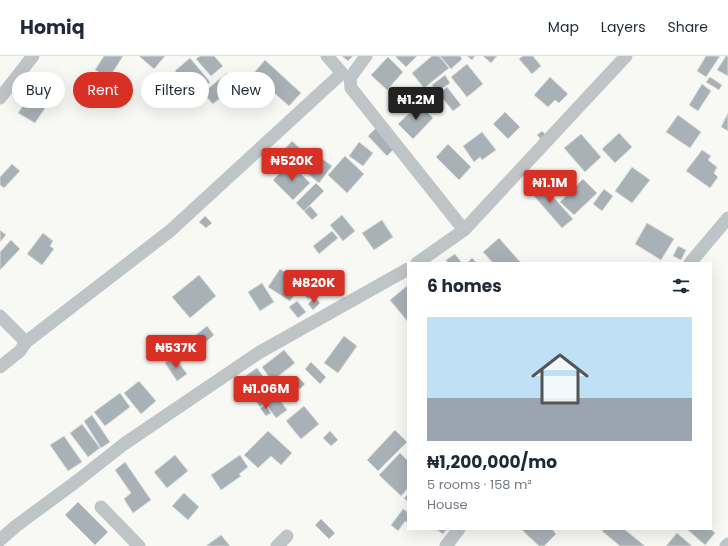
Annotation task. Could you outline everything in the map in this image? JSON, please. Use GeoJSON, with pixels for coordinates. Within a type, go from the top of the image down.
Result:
{"type":"FeatureCollection","features":[{"type":"Feature","properties":{"kind":"street"},"geometry":{"type":"LineString","coordinates":[[0,98],[33,56]]}},
{"type":"Feature","properties":{"kind":"street"},"geometry":{"type":"LineString","coordinates":[[0,367],[20,351],[26,342],[170,231],[342,73],[327,56]]}},
{"type":"Feature","properties":{"kind":"street"},"geometry":{"type":"LineString","coordinates":[[366,56],[350,78],[351,88],[464,230]]}},
{"type":"Feature","properties":{"kind":"street"},"geometry":{"type":"LineString","coordinates":[[419,262],[464,230],[626,56]]}},
{"type":"Feature","properties":{"kind":"street"},"geometry":{"type":"LineString","coordinates":[[691,262],[728,218]]}},
{"type":"Feature","properties":{"kind":"street"},"geometry":{"type":"LineString","coordinates":[[0,540],[16,526],[124,444],[260,352],[407,270]]}},
{"type":"Feature","properties":{"kind":"street"},"geometry":{"type":"LineString","coordinates":[[0,316],[26,342]]}},
{"type":"Feature","properties":{"kind":"street"},"geometry":{"type":"LineString","coordinates":[[101,507],[140,546]]}},
{"type":"Feature","properties":{"kind":"street"},"geometry":{"type":"LineString","coordinates":[[446,546],[458,530]]}},
{"type":"Feature","properties":{"kind":"street"},"geometry":{"type":"LineString","coordinates":[[277,546],[288,536]]}},
{"type":"Feature","properties":{"kind":"building"},"geometry":{"type":"Polygon","coordinates":[[[104,56],[123,56],[113,72],[98,72],[95,70],[104,56]]]}},
{"type":"Feature","properties":{"kind":"building"},"geometry":{"type":"Polygon","coordinates":[[[139,56],[165,56],[154,69],[139,56]]]}},
{"type":"Feature","properties":{"kind":"building"},"geometry":{"type":"Polygon","coordinates":[[[200,56],[214,56],[223,66],[211,76],[196,59],[200,56]]]}},
{"type":"Feature","properties":{"kind":"building"},"geometry":{"type":"Polygon","coordinates":[[[342,56],[353,56],[348,61],[342,56]]]}},
{"type":"Feature","properties":{"kind":"building"},"geometry":{"type":"Polygon","coordinates":[[[395,56],[417,56],[406,67],[395,56]]]}},
{"type":"Feature","properties":{"kind":"building"},"geometry":{"type":"Polygon","coordinates":[[[432,56],[439,56],[449,68],[424,88],[412,73],[432,56]]]}},
{"type":"Feature","properties":{"kind":"building"},"geometry":{"type":"Polygon","coordinates":[[[440,56],[460,56],[462,59],[451,69],[440,56]]]}},
{"type":"Feature","properties":{"kind":"building"},"geometry":{"type":"Polygon","coordinates":[[[467,56],[475,56],[472,60],[467,56]]]}},
{"type":"Feature","properties":{"kind":"building"},"geometry":{"type":"Polygon","coordinates":[[[483,56],[497,56],[491,63],[483,56]]]}},
{"type":"Feature","properties":{"kind":"building"},"geometry":{"type":"Polygon","coordinates":[[[523,56],[533,56],[541,66],[532,74],[519,59],[523,56]]]}},
{"type":"Feature","properties":{"kind":"building"},"geometry":{"type":"Polygon","coordinates":[[[706,56],[720,56],[706,77],[697,71],[706,56]]]}},
{"type":"Feature","properties":{"kind":"building"},"geometry":{"type":"Polygon","coordinates":[[[726,56],[728,56],[728,76],[717,70],[726,56]]]}},
{"type":"Feature","properties":{"kind":"building"},"geometry":{"type":"Polygon","coordinates":[[[388,57],[403,72],[387,90],[371,75],[388,57]]]}},
{"type":"Feature","properties":{"kind":"building"},"geometry":{"type":"Polygon","coordinates":[[[190,58],[202,72],[176,72],[175,71],[190,58]]]}},
{"type":"Feature","properties":{"kind":"building"},"geometry":{"type":"Polygon","coordinates":[[[265,60],[301,93],[289,106],[275,94],[275,72],[255,72],[265,60]]]}},
{"type":"Feature","properties":{"kind":"building"},"geometry":{"type":"Polygon","coordinates":[[[467,64],[483,84],[467,97],[451,77],[467,64]]]}},
{"type":"Feature","properties":{"kind":"building"},"geometry":{"type":"Polygon","coordinates":[[[445,75],[450,83],[437,92],[432,85],[445,75]]]}},
{"type":"Feature","properties":{"kind":"building"},"geometry":{"type":"Polygon","coordinates":[[[550,77],[568,94],[559,103],[555,100],[548,107],[534,95],[550,77]]]}},
{"type":"Feature","properties":{"kind":"building"},"geometry":{"type":"Polygon","coordinates":[[[710,77],[722,85],[719,90],[706,82],[710,77]]]}},
{"type":"Feature","properties":{"kind":"building"},"geometry":{"type":"Polygon","coordinates":[[[217,81],[217,101],[213,104],[209,100],[209,88],[217,81]]]}},
{"type":"Feature","properties":{"kind":"building"},"geometry":{"type":"Polygon","coordinates":[[[702,84],[711,91],[698,111],[689,105],[702,84]]]}},
{"type":"Feature","properties":{"kind":"building"},"geometry":{"type":"Polygon","coordinates":[[[447,87],[461,105],[453,111],[439,94],[447,87]]]}},
{"type":"Feature","properties":{"kind":"building"},"geometry":{"type":"Polygon","coordinates":[[[419,104],[433,118],[413,139],[398,124],[419,104]]]}},
{"type":"Feature","properties":{"kind":"building"},"geometry":{"type":"Polygon","coordinates":[[[22,108],[45,108],[35,123],[18,113],[22,108]]]}},
{"type":"Feature","properties":{"kind":"building"},"geometry":{"type":"Polygon","coordinates":[[[505,112],[520,127],[508,139],[493,124],[505,112]]]}},
{"type":"Feature","properties":{"kind":"building"},"geometry":{"type":"Polygon","coordinates":[[[728,113],[728,131],[721,127],[728,113]]]}},
{"type":"Feature","properties":{"kind":"building"},"geometry":{"type":"Polygon","coordinates":[[[678,115],[701,132],[690,148],[666,132],[678,115]]]}},
{"type":"Feature","properties":{"kind":"building"},"geometry":{"type":"Polygon","coordinates":[[[376,128],[395,148],[387,156],[368,136],[376,128]]]}},
{"type":"Feature","properties":{"kind":"building"},"geometry":{"type":"Polygon","coordinates":[[[542,131],[549,138],[544,143],[537,135],[542,131]]]}},
{"type":"Feature","properties":{"kind":"building"},"geometry":{"type":"Polygon","coordinates":[[[482,132],[496,150],[482,160],[480,157],[474,162],[463,146],[482,132]]]}},
{"type":"Feature","properties":{"kind":"building"},"geometry":{"type":"Polygon","coordinates":[[[619,133],[632,147],[615,163],[602,149],[619,133]]]}},
{"type":"Feature","properties":{"kind":"building"},"geometry":{"type":"Polygon","coordinates":[[[581,134],[601,157],[585,172],[564,148],[581,134]]]}},
{"type":"Feature","properties":{"kind":"building"},"geometry":{"type":"Polygon","coordinates":[[[292,141],[305,153],[294,164],[282,152],[292,141]]]}},
{"type":"Feature","properties":{"kind":"building"},"geometry":{"type":"Polygon","coordinates":[[[359,142],[373,153],[363,166],[349,156],[359,142]]]}},
{"type":"Feature","properties":{"kind":"building"},"geometry":{"type":"Polygon","coordinates":[[[448,144],[471,167],[459,180],[436,157],[448,144]]]}},
{"type":"Feature","properties":{"kind":"building"},"geometry":{"type":"Polygon","coordinates":[[[309,149],[332,166],[319,183],[297,165],[309,149]]]}},
{"type":"Feature","properties":{"kind":"building"},"geometry":{"type":"Polygon","coordinates":[[[702,150],[711,156],[708,160],[717,167],[714,173],[718,177],[710,188],[686,171],[702,150]]]}},
{"type":"Feature","properties":{"kind":"building"},"geometry":{"type":"Polygon","coordinates":[[[345,156],[364,174],[347,193],[328,175],[345,156]]]}},
{"type":"Feature","properties":{"kind":"building"},"geometry":{"type":"Polygon","coordinates":[[[290,163],[310,183],[293,200],[273,180],[290,163]]]}},
{"type":"Feature","properties":{"kind":"building"},"geometry":{"type":"Polygon","coordinates":[[[12,164],[20,171],[4,188],[0,185],[0,177],[12,164]]]}},
{"type":"Feature","properties":{"kind":"building"},"geometry":{"type":"Polygon","coordinates":[[[632,167],[650,180],[632,203],[615,191],[632,167]]]}},
{"type":"Feature","properties":{"kind":"building"},"geometry":{"type":"Polygon","coordinates":[[[583,179],[597,193],[574,215],[560,202],[583,179]]]}},
{"type":"Feature","properties":{"kind":"building"},"geometry":{"type":"Polygon","coordinates":[[[538,180],[573,219],[562,228],[528,189],[538,180]]]}},
{"type":"Feature","properties":{"kind":"building"},"geometry":{"type":"Polygon","coordinates":[[[316,183],[324,191],[304,211],[296,203],[316,183]]]}},
{"type":"Feature","properties":{"kind":"building"},"geometry":{"type":"Polygon","coordinates":[[[604,189],[613,196],[602,211],[593,204],[604,189]]]}},
{"type":"Feature","properties":{"kind":"building"},"geometry":{"type":"Polygon","coordinates":[[[310,206],[318,215],[312,220],[304,211],[310,206]]]}},
{"type":"Feature","properties":{"kind":"building"},"geometry":{"type":"Polygon","coordinates":[[[342,215],[355,231],[343,241],[330,225],[342,215]]]}},
{"type":"Feature","properties":{"kind":"building"},"geometry":{"type":"Polygon","coordinates":[[[205,216],[212,223],[206,228],[199,222],[205,216]]]}},
{"type":"Feature","properties":{"kind":"building"},"geometry":{"type":"Polygon","coordinates":[[[382,220],[393,237],[374,250],[362,233],[382,220]]]}},
{"type":"Feature","properties":{"kind":"building"},"geometry":{"type":"Polygon","coordinates":[[[647,223],[674,239],[661,260],[635,244],[647,223]]]}},
{"type":"Feature","properties":{"kind":"building"},"geometry":{"type":"Polygon","coordinates":[[[0,230],[6,235],[0,242],[0,230]]]}},
{"type":"Feature","properties":{"kind":"building"},"geometry":{"type":"Polygon","coordinates":[[[332,231],[338,238],[319,254],[313,246],[332,231]]]}},
{"type":"Feature","properties":{"kind":"building"},"geometry":{"type":"Polygon","coordinates":[[[43,233],[53,241],[50,246],[54,249],[42,265],[27,254],[43,233]]]}},
{"type":"Feature","properties":{"kind":"building"},"geometry":{"type":"Polygon","coordinates":[[[499,238],[520,262],[492,262],[483,252],[499,238]]]}},
{"type":"Feature","properties":{"kind":"building"},"geometry":{"type":"Polygon","coordinates":[[[11,240],[20,249],[0,270],[0,252],[11,240]]]}},
{"type":"Feature","properties":{"kind":"building"},"geometry":{"type":"Polygon","coordinates":[[[678,246],[686,250],[681,260],[673,256],[678,246]]]}},
{"type":"Feature","properties":{"kind":"building"},"geometry":{"type":"Polygon","coordinates":[[[455,254],[461,262],[447,262],[446,260],[455,254]]]}},
{"type":"Feature","properties":{"kind":"building"},"geometry":{"type":"Polygon","coordinates":[[[472,258],[476,262],[468,262],[472,258]]]}},
{"type":"Feature","properties":{"kind":"building"},"geometry":{"type":"Polygon","coordinates":[[[280,269],[314,291],[309,299],[297,291],[290,301],[268,287],[280,269]]]}},
{"type":"Feature","properties":{"kind":"building"},"geometry":{"type":"Polygon","coordinates":[[[199,275],[216,296],[190,318],[172,297],[199,275]]]}},
{"type":"Feature","properties":{"kind":"building"},"geometry":{"type":"Polygon","coordinates":[[[262,283],[274,302],[260,311],[248,292],[262,283]]]}},
{"type":"Feature","properties":{"kind":"building"},"geometry":{"type":"Polygon","coordinates":[[[407,286],[407,321],[390,300],[407,286]]]}},
{"type":"Feature","properties":{"kind":"building"},"geometry":{"type":"Polygon","coordinates":[[[315,297],[320,303],[313,310],[308,304],[315,297]]]}},
{"type":"Feature","properties":{"kind":"building"},"geometry":{"type":"Polygon","coordinates":[[[297,301],[306,312],[298,318],[289,307],[297,301]]]}},
{"type":"Feature","properties":{"kind":"building"},"geometry":{"type":"Polygon","coordinates":[[[207,326],[214,335],[198,348],[191,339],[207,326]]]}},
{"type":"Feature","properties":{"kind":"building"},"geometry":{"type":"Polygon","coordinates":[[[344,336],[357,346],[338,373],[324,363],[344,336]]]}},
{"type":"Feature","properties":{"kind":"building"},"geometry":{"type":"Polygon","coordinates":[[[284,350],[295,363],[272,381],[262,367],[284,350]]]}},
{"type":"Feature","properties":{"kind":"building"},"geometry":{"type":"Polygon","coordinates":[[[174,356],[187,374],[177,381],[165,363],[174,356]]]}},
{"type":"Feature","properties":{"kind":"building"},"geometry":{"type":"Polygon","coordinates":[[[311,362],[326,377],[320,384],[305,369],[311,362]]]}},
{"type":"Feature","properties":{"kind":"building"},"geometry":{"type":"Polygon","coordinates":[[[257,368],[287,410],[276,418],[265,403],[260,407],[241,379],[257,368]]]}},
{"type":"Feature","properties":{"kind":"building"},"geometry":{"type":"Polygon","coordinates":[[[297,376],[305,384],[300,389],[292,381],[297,376]]]}},
{"type":"Feature","properties":{"kind":"building"},"geometry":{"type":"Polygon","coordinates":[[[139,381],[156,401],[141,414],[124,393],[139,381]]]}},
{"type":"Feature","properties":{"kind":"building"},"geometry":{"type":"Polygon","coordinates":[[[120,393],[130,407],[105,426],[94,412],[120,393]]]}},
{"type":"Feature","properties":{"kind":"building"},"geometry":{"type":"Polygon","coordinates":[[[266,404],[271,413],[266,416],[260,408],[266,404]]]}},
{"type":"Feature","properties":{"kind":"building"},"geometry":{"type":"Polygon","coordinates":[[[304,406],[319,424],[301,439],[286,421],[304,406]]]}},
{"type":"Feature","properties":{"kind":"building"},"geometry":{"type":"Polygon","coordinates":[[[92,415],[110,442],[101,448],[84,421],[92,415]]]}},
{"type":"Feature","properties":{"kind":"building"},"geometry":{"type":"Polygon","coordinates":[[[82,424],[100,448],[88,457],[70,433],[82,424]]]}},
{"type":"Feature","properties":{"kind":"building"},"geometry":{"type":"Polygon","coordinates":[[[395,430],[407,442],[378,471],[367,460],[395,430]]]}},
{"type":"Feature","properties":{"kind":"building"},"geometry":{"type":"Polygon","coordinates":[[[268,431],[292,453],[281,465],[271,456],[258,468],[244,455],[268,431]]]}},
{"type":"Feature","properties":{"kind":"building"},"geometry":{"type":"Polygon","coordinates":[[[330,431],[338,440],[331,446],[323,438],[330,431]]]}},
{"type":"Feature","properties":{"kind":"building"},"geometry":{"type":"Polygon","coordinates":[[[64,436],[82,462],[68,471],[50,445],[64,436]]]}},
{"type":"Feature","properties":{"kind":"building"},"geometry":{"type":"Polygon","coordinates":[[[400,453],[407,460],[407,489],[401,496],[379,475],[400,453]]]}},
{"type":"Feature","properties":{"kind":"building"},"geometry":{"type":"Polygon","coordinates":[[[175,455],[188,471],[167,488],[154,472],[175,455]]]}},
{"type":"Feature","properties":{"kind":"building"},"geometry":{"type":"Polygon","coordinates":[[[240,455],[248,467],[239,474],[241,476],[221,490],[211,475],[240,455]]]}},
{"type":"Feature","properties":{"kind":"building"},"geometry":{"type":"Polygon","coordinates":[[[125,462],[151,500],[133,513],[124,499],[131,493],[115,470],[125,462]]]}},
{"type":"Feature","properties":{"kind":"building"},"geometry":{"type":"Polygon","coordinates":[[[184,493],[199,507],[188,520],[172,506],[184,493]]]}},
{"type":"Feature","properties":{"kind":"building"},"geometry":{"type":"Polygon","coordinates":[[[78,502],[108,532],[95,545],[65,515],[78,502]]]}},
{"type":"Feature","properties":{"kind":"building"},"geometry":{"type":"Polygon","coordinates":[[[403,509],[407,511],[407,522],[405,521],[398,531],[391,525],[403,509]]]}},
{"type":"Feature","properties":{"kind":"building"},"geometry":{"type":"Polygon","coordinates":[[[321,519],[335,533],[329,539],[315,525],[321,519]]]}},
{"type":"Feature","properties":{"kind":"building"},"geometry":{"type":"Polygon","coordinates":[[[437,530],[446,530],[443,534],[437,530]]]}},
{"type":"Feature","properties":{"kind":"building"},"geometry":{"type":"Polygon","coordinates":[[[522,530],[553,530],[556,534],[544,546],[539,546],[522,530]]]}},
{"type":"Feature","properties":{"kind":"building"},"geometry":{"type":"Polygon","coordinates":[[[625,530],[645,546],[620,546],[602,531],[625,530]]]}},
{"type":"Feature","properties":{"kind":"building"},"geometry":{"type":"Polygon","coordinates":[[[688,530],[712,530],[715,533],[705,545],[688,530]]]}},
{"type":"Feature","properties":{"kind":"building"},"geometry":{"type":"Polygon","coordinates":[[[677,533],[692,546],[666,546],[677,533]]]}},
{"type":"Feature","properties":{"kind":"building"},"geometry":{"type":"Polygon","coordinates":[[[221,535],[230,546],[206,546],[221,535]]]}}]}
